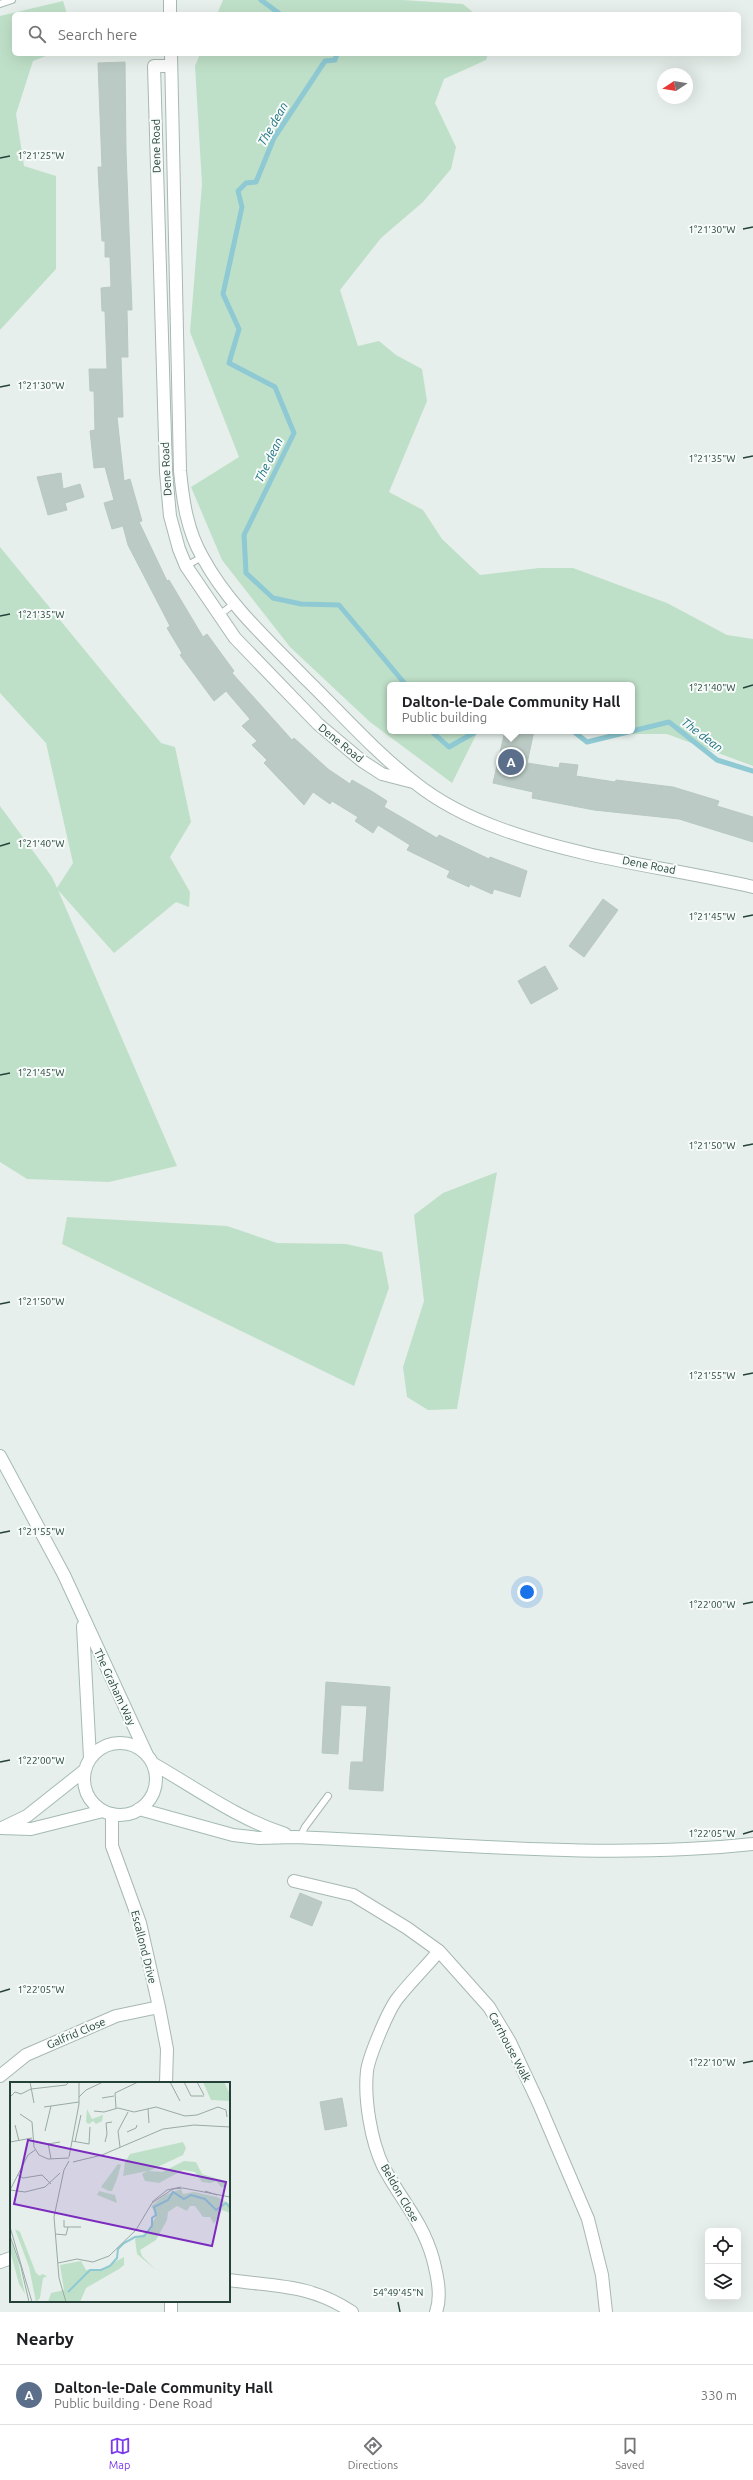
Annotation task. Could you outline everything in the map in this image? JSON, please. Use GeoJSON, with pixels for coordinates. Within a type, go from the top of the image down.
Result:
{"type":"FeatureCollection","features":[{"type":"Feature","properties":{"kind":"street"},"geometry":{"type":"LineString","coordinates":[[170,0],[170,12]]}},
{"type":"Feature","properties":{"kind":"street","name":"Dene Road"},"geometry":{"type":"LineString","coordinates":[[414,783],[382,774],[318,724],[253,659],[218,616],[186,566],[179,519],[166,472],[163,417],[158,228],[165,168],[164,111],[154,66],[171,60],[164,111],[165,168],[174,228],[176,367],[180,471],[179,519],[202,557],[246,618],[370,743],[414,783],[463,813],[504,830],[544,843],[753,887]]}},
{"type":"Feature","properties":{"kind":"street","name":"The Graham Way"},"geometry":{"type":"LineString","coordinates":[[0,1456],[39,1525],[150,1759]]}},
{"type":"Feature","properties":{"kind":"street","name":"The Graham Way"},"geometry":{"type":"LineString","coordinates":[[83,1619],[90,1758]]}},
{"type":"Feature","properties":{"kind":"street"},"geometry":{"type":"LineString","coordinates":[[107,1812],[94,1804],[87,1794],[84,1782],[85,1770],[90,1758],[99,1749],[112,1744],[126,1743],[140,1749],[150,1759],[233,1813],[262,1827],[298,1837]]}},
{"type":"Feature","properties":{"kind":"street"},"geometry":{"type":"LineString","coordinates":[[1,1828],[31,1829],[107,1812],[126,1814],[139,1809],[149,1800],[154,1789],[155,1776],[150,1759]]}},
{"type":"Feature","properties":{"kind":"street"},"geometry":{"type":"LineString","coordinates":[[1,1828],[26,1816],[59,1793],[85,1770]]}},
{"type":"Feature","properties":{"kind":"street"},"geometry":{"type":"LineString","coordinates":[[139,1809],[233,1835],[259,1838],[298,1837],[550,1848],[697,1850],[753,1844]]}},
{"type":"Feature","properties":{"kind":"street","name":"Escallond Drive"},"geometry":{"type":"LineString","coordinates":[[107,1812],[112,1846],[140,1924],[159,2007],[167,2049],[166,2082]]}},
{"type":"Feature","properties":{"kind":"street","name":"Carrhouse Walk"},"geometry":{"type":"LineString","coordinates":[[294,1882],[353,1895],[407,1928],[440,1951],[488,2007],[510,2042],[539,2104],[588,2219],[602,2275],[606,2312]]}},
{"type":"Feature","properties":{"kind":"street","name":"Beldon Close"},"geometry":{"type":"LineString","coordinates":[[436,2312],[438,2278],[430,2248],[412,2210],[383,2166],[373,2140],[368,2106],[367,2071],[379,2037],[397,2000],[440,1951]]}},
{"type":"Feature","properties":{"kind":"street","name":"Galfrid Close"},"geometry":{"type":"LineString","coordinates":[[0,2075],[26,2055],[116,2016],[159,2007]]}},
{"type":"Feature","properties":{"kind":"street"},"geometry":{"type":"LineString","coordinates":[[0,2262],[10,2258]]}},
{"type":"Feature","properties":{"kind":"street"},"geometry":{"type":"LineString","coordinates":[[230,2280],[281,2284],[320,2294],[352,2312]]}},
{"type":"Feature","properties":{"kind":"lane"},"geometry":{"type":"LineString","coordinates":[[0,4],[12,0]]}},
{"type":"Feature","properties":{"kind":"lane"},"geometry":{"type":"LineString","coordinates":[[158,228],[174,228]]}},
{"type":"Feature","properties":{"kind":"lane"},"geometry":{"type":"LineString","coordinates":[[160,314],[175,314]]}},
{"type":"Feature","properties":{"kind":"lane"},"geometry":{"type":"LineString","coordinates":[[162,367],[176,367]]}},
{"type":"Feature","properties":{"kind":"lane"},"geometry":{"type":"LineString","coordinates":[[163,417],[178,417]]}},
{"type":"Feature","properties":{"kind":"lane"},"geometry":{"type":"LineString","coordinates":[[166,472],[180,471]]}},
{"type":"Feature","properties":{"kind":"lane"},"geometry":{"type":"LineString","coordinates":[[186,566],[202,557]]}},
{"type":"Feature","properties":{"kind":"lane"},"geometry":{"type":"LineString","coordinates":[[218,616],[235,603]]}},
{"type":"Feature","properties":{"kind":"lane"},"geometry":{"type":"LineString","coordinates":[[298,1837],[328,1796]]}},
{"type":"Feature","properties":{"kind":"green space"},"geometry":{"type":"Polygon","coordinates":[[[223,0],[403,0],[463,4],[473,12],[218,12],[223,0]]]}},
{"type":"Feature","properties":{"kind":"green space"},"geometry":{"type":"Polygon","coordinates":[[[63,1],[66,12],[17,12],[63,1]]]}},
{"type":"Feature","properties":{"kind":"green space"},"geometry":{"type":"Polygon","coordinates":[[[12,13],[12,56],[46,56],[33,61],[16,114],[24,166],[56,176],[56,269],[0,330],[0,16],[12,13]]]}},
{"type":"Feature","properties":{"kind":"green space"},"geometry":{"type":"Polygon","coordinates":[[[199,56],[487,56],[486,60],[444,79],[435,103],[456,147],[451,169],[423,202],[381,238],[340,290],[358,346],[379,341],[396,355],[422,369],[427,401],[389,492],[423,510],[442,539],[480,575],[539,568],[573,568],[667,603],[727,635],[753,639],[753,766],[667,734],[635,734],[635,682],[387,682],[387,734],[476,734],[452,783],[370,722],[290,647],[222,560],[191,487],[239,457],[190,332],[202,184],[195,66],[199,56]]]}},
{"type":"Feature","properties":{"kind":"green space"},"geometry":{"type":"Polygon","coordinates":[[[0,547],[161,743],[175,747],[191,822],[170,857],[190,892],[189,907],[176,902],[114,953],[58,890],[177,1166],[109,1182],[27,1179],[0,1162],[0,806],[52,877],[57,888],[73,863],[46,743],[0,693],[0,547]]]}},
{"type":"Feature","properties":{"kind":"green space"},"geometry":{"type":"Polygon","coordinates":[[[497,1172],[457,1409],[428,1410],[407,1397],[403,1367],[424,1301],[414,1215],[443,1193],[497,1172]]]}},
{"type":"Feature","properties":{"kind":"green space"},"geometry":{"type":"Polygon","coordinates":[[[67,1217],[227,1226],[277,1243],[346,1244],[382,1252],[389,1288],[354,1386],[62,1244],[67,1217]]]}},
{"type":"Feature","properties":{"kind":"building"},"geometry":{"type":"Polygon","coordinates":[[[125,62],[126,151],[132,310],[127,310],[128,357],[121,357],[123,417],[117,417],[124,481],[130,479],[142,521],[139,522],[167,581],[169,580],[203,637],[207,634],[234,671],[232,673],[292,740],[294,738],[328,769],[350,784],[352,780],[387,801],[384,807],[437,838],[439,835],[489,859],[490,857],[527,871],[520,897],[494,889],[492,894],[470,884],[469,887],[447,877],[450,871],[407,850],[410,845],[378,825],[373,833],[355,821],[358,817],[332,801],[330,804],[313,792],[304,805],[264,763],[267,760],[252,745],[257,741],[242,726],[250,719],[226,691],[214,701],[180,655],[182,653],[167,628],[170,626],[128,545],[123,526],[112,529],[104,503],[114,500],[105,467],[94,468],[90,431],[95,430],[94,391],[90,391],[89,369],[107,369],[105,311],[102,311],[101,288],[111,287],[110,257],[105,257],[105,241],[102,241],[98,167],[102,167],[98,63],[125,62]]]}},
{"type":"Feature","properties":{"kind":"building"},"geometry":{"type":"Polygon","coordinates":[[[61,473],[63,489],[80,484],[84,497],[65,503],[67,510],[48,515],[37,477],[61,473]]]}},
{"type":"Feature","properties":{"kind":"building"},"geometry":{"type":"Polygon","coordinates":[[[518,734],[533,734],[527,763],[559,768],[560,763],[578,765],[576,776],[615,782],[616,780],[673,787],[719,801],[717,806],[753,817],[753,842],[679,819],[594,810],[532,798],[533,792],[493,783],[504,735],[517,738],[518,734]]]}},
{"type":"Feature","properties":{"kind":"building"},"geometry":{"type":"Polygon","coordinates":[[[603,899],[618,910],[584,957],[569,946],[603,899]]]}},
{"type":"Feature","properties":{"kind":"building"},"geometry":{"type":"Polygon","coordinates":[[[545,966],[558,989],[531,1004],[518,981],[545,966]]]}},
{"type":"Feature","properties":{"kind":"building"},"geometry":{"type":"Polygon","coordinates":[[[326,1682],[390,1687],[383,1791],[349,1789],[351,1762],[363,1762],[367,1706],[341,1705],[338,1754],[322,1753],[326,1682]]]}},
{"type":"Feature","properties":{"kind":"building"},"geometry":{"type":"Polygon","coordinates":[[[300,1893],[322,1902],[312,1926],[290,1917],[300,1893]]]}},
{"type":"Feature","properties":{"kind":"building"},"geometry":{"type":"Polygon","coordinates":[[[342,2098],[347,2126],[325,2130],[320,2102],[342,2098]]]}},
{"type":"Feature","properties":{"kind":"waterway","name":"The dean"},"geometry":{"type":"LineString","coordinates":[[261,0],[277,12]]}},
{"type":"Feature","properties":{"kind":"waterway","name":"The dean"},"geometry":{"type":"LineString","coordinates":[[336,56],[335,60],[325,61],[274,138],[256,182],[246,183],[238,191],[242,207],[223,294],[239,329],[229,363],[275,387],[294,433],[244,535],[246,573],[273,598],[301,604],[339,605],[403,682]]}},
{"type":"Feature","properties":{"kind":"waterway","name":"The dean"},"geometry":{"type":"LineString","coordinates":[[635,730],[669,722],[717,760],[753,771]]}},
{"type":"Feature","properties":{"kind":"waterway","name":"The dean"},"geometry":{"type":"LineString","coordinates":[[434,734],[449,747],[472,734]]}},
{"type":"Feature","properties":{"kind":"waterway","name":"The dean"},"geometry":{"type":"LineString","coordinates":[[577,734],[587,742],[620,734]]}},
{"type":"Feature","properties":{"kind":"place","name":"Dalton-le-Dale Community Hall"},"geometry":{"type":"Point","coordinates":[511,762]}}]}
